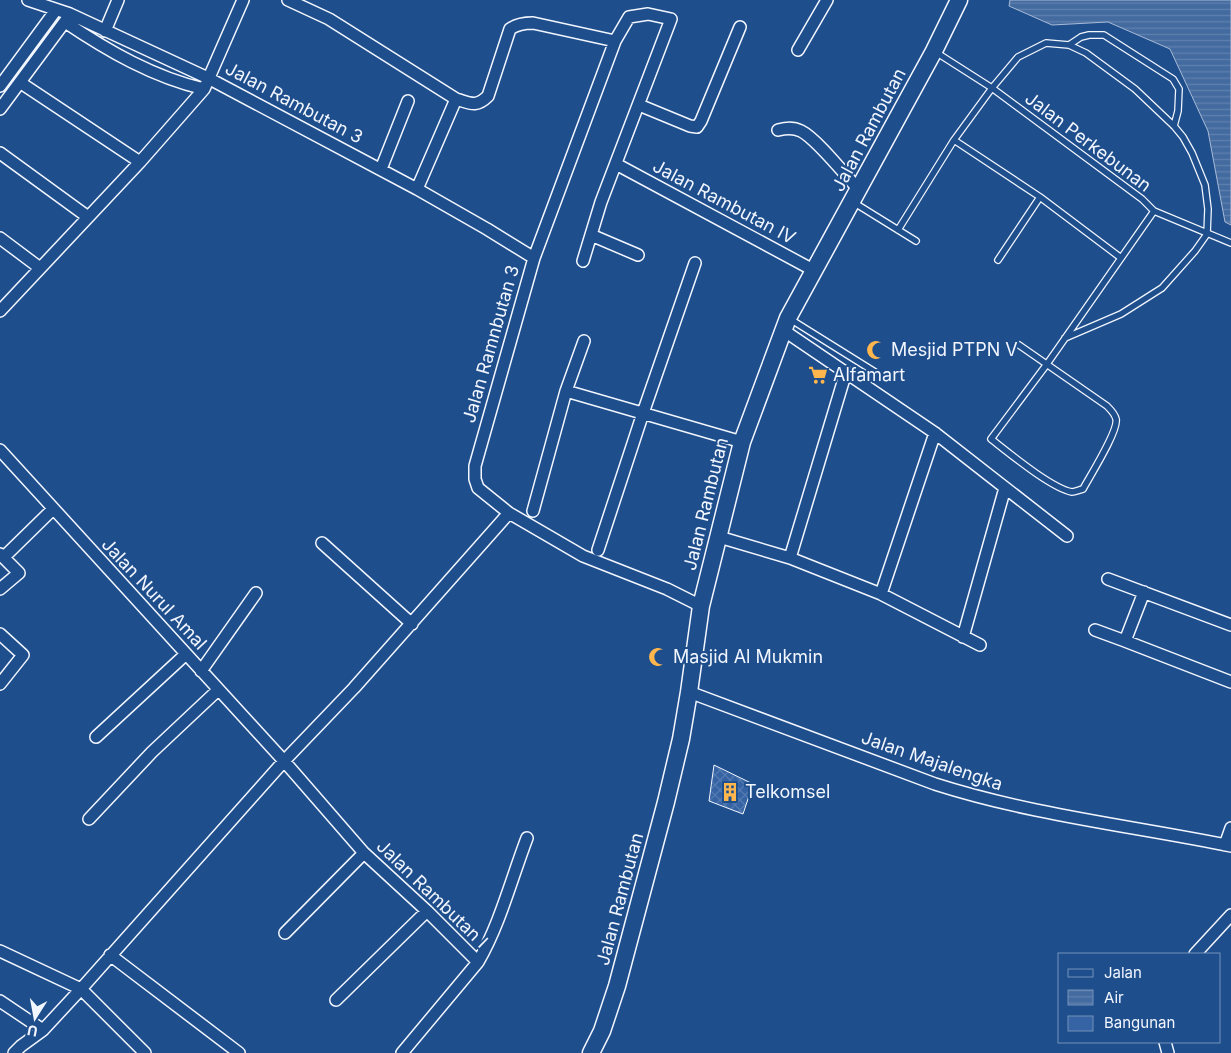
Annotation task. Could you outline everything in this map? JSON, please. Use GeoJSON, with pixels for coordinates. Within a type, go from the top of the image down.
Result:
{"type":"FeatureCollection","features":[{"type":"Feature","properties":{"kind":"main road","name":"Jalan Rambutan"},"geometry":{"type":"LineString","coordinates":[[591,1053],[602,1031],[622,968],[666,802],[689,692],[701,606],[742,442],[786,324],[934,51],[959,0]]}},
{"type":"Feature","properties":{"kind":"street","name":"Jalan Rambutan 3"},"geometry":{"type":"LineString","coordinates":[[28,0],[56,10],[68,18],[105,31],[381,169],[534,258]]}},
{"type":"Feature","properties":{"kind":"street"},"geometry":{"type":"LineString","coordinates":[[105,31],[118,0]]}},
{"type":"Feature","properties":{"kind":"street"},"geometry":{"type":"LineString","coordinates":[[0,311],[140,162],[206,83],[243,0]]}},
{"type":"Feature","properties":{"kind":"street"},"geometry":{"type":"LineString","coordinates":[[288,0],[329,19],[456,99],[476,104],[482,102],[488,96],[510,29],[515,25],[533,23],[614,41]]}},
{"type":"Feature","properties":{"kind":"street"},"geometry":{"type":"LineString","coordinates":[[798,50],[827,0]]}},
{"type":"Feature","properties":{"kind":"street"},"geometry":{"type":"LineString","coordinates":[[0,86],[56,10]]}},
{"type":"Feature","properties":{"kind":"street","name":"Jalan Ramnbutan 3"},"geometry":{"type":"LineString","coordinates":[[639,105],[671,19],[648,14],[629,16],[614,41],[534,258],[475,466],[475,479],[478,488],[509,514],[583,556],[667,589],[701,606]]}},
{"type":"Feature","properties":{"kind":"street"},"geometry":{"type":"LineString","coordinates":[[0,109],[68,18],[92,40],[136,65],[182,84],[206,83]]}},
{"type":"Feature","properties":{"kind":"street"},"geometry":{"type":"LineString","coordinates":[[583,260],[616,164],[639,105],[690,126],[697,127],[740,27]]}},
{"type":"Feature","properties":{"kind":"street"},"geometry":{"type":"LineString","coordinates":[[21,82],[140,162]]}},
{"type":"Feature","properties":{"kind":"street"},"geometry":{"type":"LineString","coordinates":[[417,189],[456,99]]}},
{"type":"Feature","properties":{"kind":"street"},"geometry":{"type":"LineString","coordinates":[[381,169],[408,101]]}},
{"type":"Feature","properties":{"kind":"street"},"geometry":{"type":"LineString","coordinates":[[778,130],[791,127],[802,131],[820,148],[856,196]]}},
{"type":"Feature","properties":{"kind":"street"},"geometry":{"type":"LineString","coordinates":[[0,153],[88,217]]}},
{"type":"Feature","properties":{"kind":"street","name":"Jalan Rambutan IV"},"geometry":{"type":"LineString","coordinates":[[616,164],[815,271]]}},
{"type":"Feature","properties":{"kind":"street"},"geometry":{"type":"LineString","coordinates":[[591,235],[638,255]]}},
{"type":"Feature","properties":{"kind":"street"},"geometry":{"type":"LineString","coordinates":[[0,238],[40,268]]}},
{"type":"Feature","properties":{"kind":"street"},"geometry":{"type":"LineString","coordinates":[[598,550],[642,413],[695,263]]}},
{"type":"Feature","properties":{"kind":"street"},"geometry":{"type":"LineString","coordinates":[[786,324],[846,372],[935,433],[1067,536]]}},
{"type":"Feature","properties":{"kind":"street"},"geometry":{"type":"LineString","coordinates":[[532,511],[566,391],[584,341]]}},
{"type":"Feature","properties":{"kind":"street"},"geometry":{"type":"LineString","coordinates":[[790,558],[846,372]]}},
{"type":"Feature","properties":{"kind":"street"},"geometry":{"type":"LineString","coordinates":[[566,391],[742,442]]}},
{"type":"Feature","properties":{"kind":"street"},"geometry":{"type":"LineString","coordinates":[[881,594],[935,433]]}},
{"type":"Feature","properties":{"kind":"street","name":"Jalan Nurul Amal"},"geometry":{"type":"LineString","coordinates":[[0,450],[284,761]]}},
{"type":"Feature","properties":{"kind":"street"},"geometry":{"type":"LineString","coordinates":[[963,637],[1005,488]]}},
{"type":"Feature","properties":{"kind":"street"},"geometry":{"type":"LineString","coordinates":[[0,589],[19,573],[2,555],[53,509]]}},
{"type":"Feature","properties":{"kind":"street"},"geometry":{"type":"LineString","coordinates":[[22,1051],[81,989],[284,761],[354,688],[509,514]]}},
{"type":"Feature","properties":{"kind":"street"},"geometry":{"type":"LineString","coordinates":[[719,537],[790,558],[881,594],[980,645]]}},
{"type":"Feature","properties":{"kind":"street"},"geometry":{"type":"LineString","coordinates":[[322,543],[412,624]]}},
{"type":"Feature","properties":{"kind":"street"},"geometry":{"type":"LineString","coordinates":[[1108,579],[1231,625]]}},
{"type":"Feature","properties":{"kind":"street"},"geometry":{"type":"LineString","coordinates":[[1125,641],[1144,592]]}},
{"type":"Feature","properties":{"kind":"street"},"geometry":{"type":"LineString","coordinates":[[201,671],[256,593]]}},
{"type":"Feature","properties":{"kind":"street"},"geometry":{"type":"LineString","coordinates":[[1095,630],[1231,682]]}},
{"type":"Feature","properties":{"kind":"street"},"geometry":{"type":"LineString","coordinates":[[0,634],[23,655],[0,684]]}},
{"type":"Feature","properties":{"kind":"street"},"geometry":{"type":"LineString","coordinates":[[96,736],[186,654]]}},
{"type":"Feature","properties":{"kind":"street"},"geometry":{"type":"LineString","coordinates":[[89,819],[152,752],[218,690]]}},
{"type":"Feature","properties":{"kind":"street","name":"Jalan Majalengka"},"geometry":{"type":"LineString","coordinates":[[689,692],[968,795],[1064,817],[1175,834],[1228,845]]}},
{"type":"Feature","properties":{"kind":"street","name":"Jalan Rambutan I"},"geometry":{"type":"LineString","coordinates":[[284,761],[364,853],[427,911],[478,962],[402,1053]]}},
{"type":"Feature","properties":{"kind":"street"},"geometry":{"type":"LineString","coordinates":[[1228,845],[1231,828]]}},
{"type":"Feature","properties":{"kind":"street"},"geometry":{"type":"LineString","coordinates":[[478,962],[490,942],[527,838]]}},
{"type":"Feature","properties":{"kind":"street"},"geometry":{"type":"LineString","coordinates":[[285,933],[364,853]]}},
{"type":"Feature","properties":{"kind":"street"},"geometry":{"type":"LineString","coordinates":[[336,1000],[427,911]]}},
{"type":"Feature","properties":{"kind":"street"},"geometry":{"type":"LineString","coordinates":[[1196,953],[1231,916]]}},
{"type":"Feature","properties":{"kind":"street"},"geometry":{"type":"LineString","coordinates":[[0,951],[81,989],[145,1053]]}},
{"type":"Feature","properties":{"kind":"street"},"geometry":{"type":"LineString","coordinates":[[110,955],[239,1053]]}},
{"type":"Feature","properties":{"kind":"street"},"geometry":{"type":"LineString","coordinates":[[0,1001],[43,1030]]}},
{"type":"Feature","properties":{"kind":"lane"},"geometry":{"type":"LineString","coordinates":[[1069,45],[1081,37],[1104,35],[1173,79],[1179,89],[1178,111],[1174,126]]}},
{"type":"Feature","properties":{"kind":"lane"},"geometry":{"type":"LineString","coordinates":[[898,230],[954,140],[1018,56],[1046,43],[1069,45],[1086,53],[1134,89],[1174,126],[1192,153],[1204,185],[1208,209],[1207,234],[1195,252],[1162,288],[1121,314],[1065,338]]}},
{"type":"Feature","properties":{"kind":"lane","name":"Jalan Perkebunan"},"geometry":{"type":"LineString","coordinates":[[934,51],[992,88],[1142,199],[1154,212],[1231,243]]}},
{"type":"Feature","properties":{"kind":"lane"},"geometry":{"type":"LineString","coordinates":[[954,140],[1040,197],[1121,258]]}},
{"type":"Feature","properties":{"kind":"lane"},"geometry":{"type":"LineString","coordinates":[[856,196],[898,230],[916,241]]}},
{"type":"Feature","properties":{"kind":"lane"},"geometry":{"type":"LineString","coordinates":[[998,260],[1040,197]]}},
{"type":"Feature","properties":{"kind":"lane"},"geometry":{"type":"LineString","coordinates":[[1019,345],[1047,364],[1107,406],[1117,420],[1113,433],[1083,489],[1074,492],[1039,475],[991,439],[1047,364],[1154,212]]}},
{"type":"Feature","properties":{"kind":"lane"},"geometry":{"type":"LineString","coordinates":[[786,324],[875,372]]}},
{"type":"Feature","properties":{"kind":"water"},"geometry":{"type":"Polygon","coordinates":[[[1010,0],[1231,0],[1231,225],[1225,222],[1208,131],[1170,49],[1108,22],[1052,25],[1009,6],[1010,0]]]}},
{"type":"Feature","properties":{"kind":"building","name":"Telkomsel"},"geometry":{"type":"Polygon","coordinates":[[[714,765],[753,784],[743,814],[709,801],[714,765]]]}},
{"type":"Feature","properties":{"kind":"place","name":"Mesjid PTPN V"},"geometry":{"type":"Point","coordinates":[876,350]}},
{"type":"Feature","properties":{"kind":"place","name":"Alfamart"},"geometry":{"type":"Point","coordinates":[818,375]}},
{"type":"Feature","properties":{"kind":"place","name":"Masjid Al Mukmin"},"geometry":{"type":"Point","coordinates":[658,657]}},
{"type":"Feature","properties":{"kind":"place","name":"Telkomsel"},"geometry":{"type":"Point","coordinates":[730,792]}}]}
